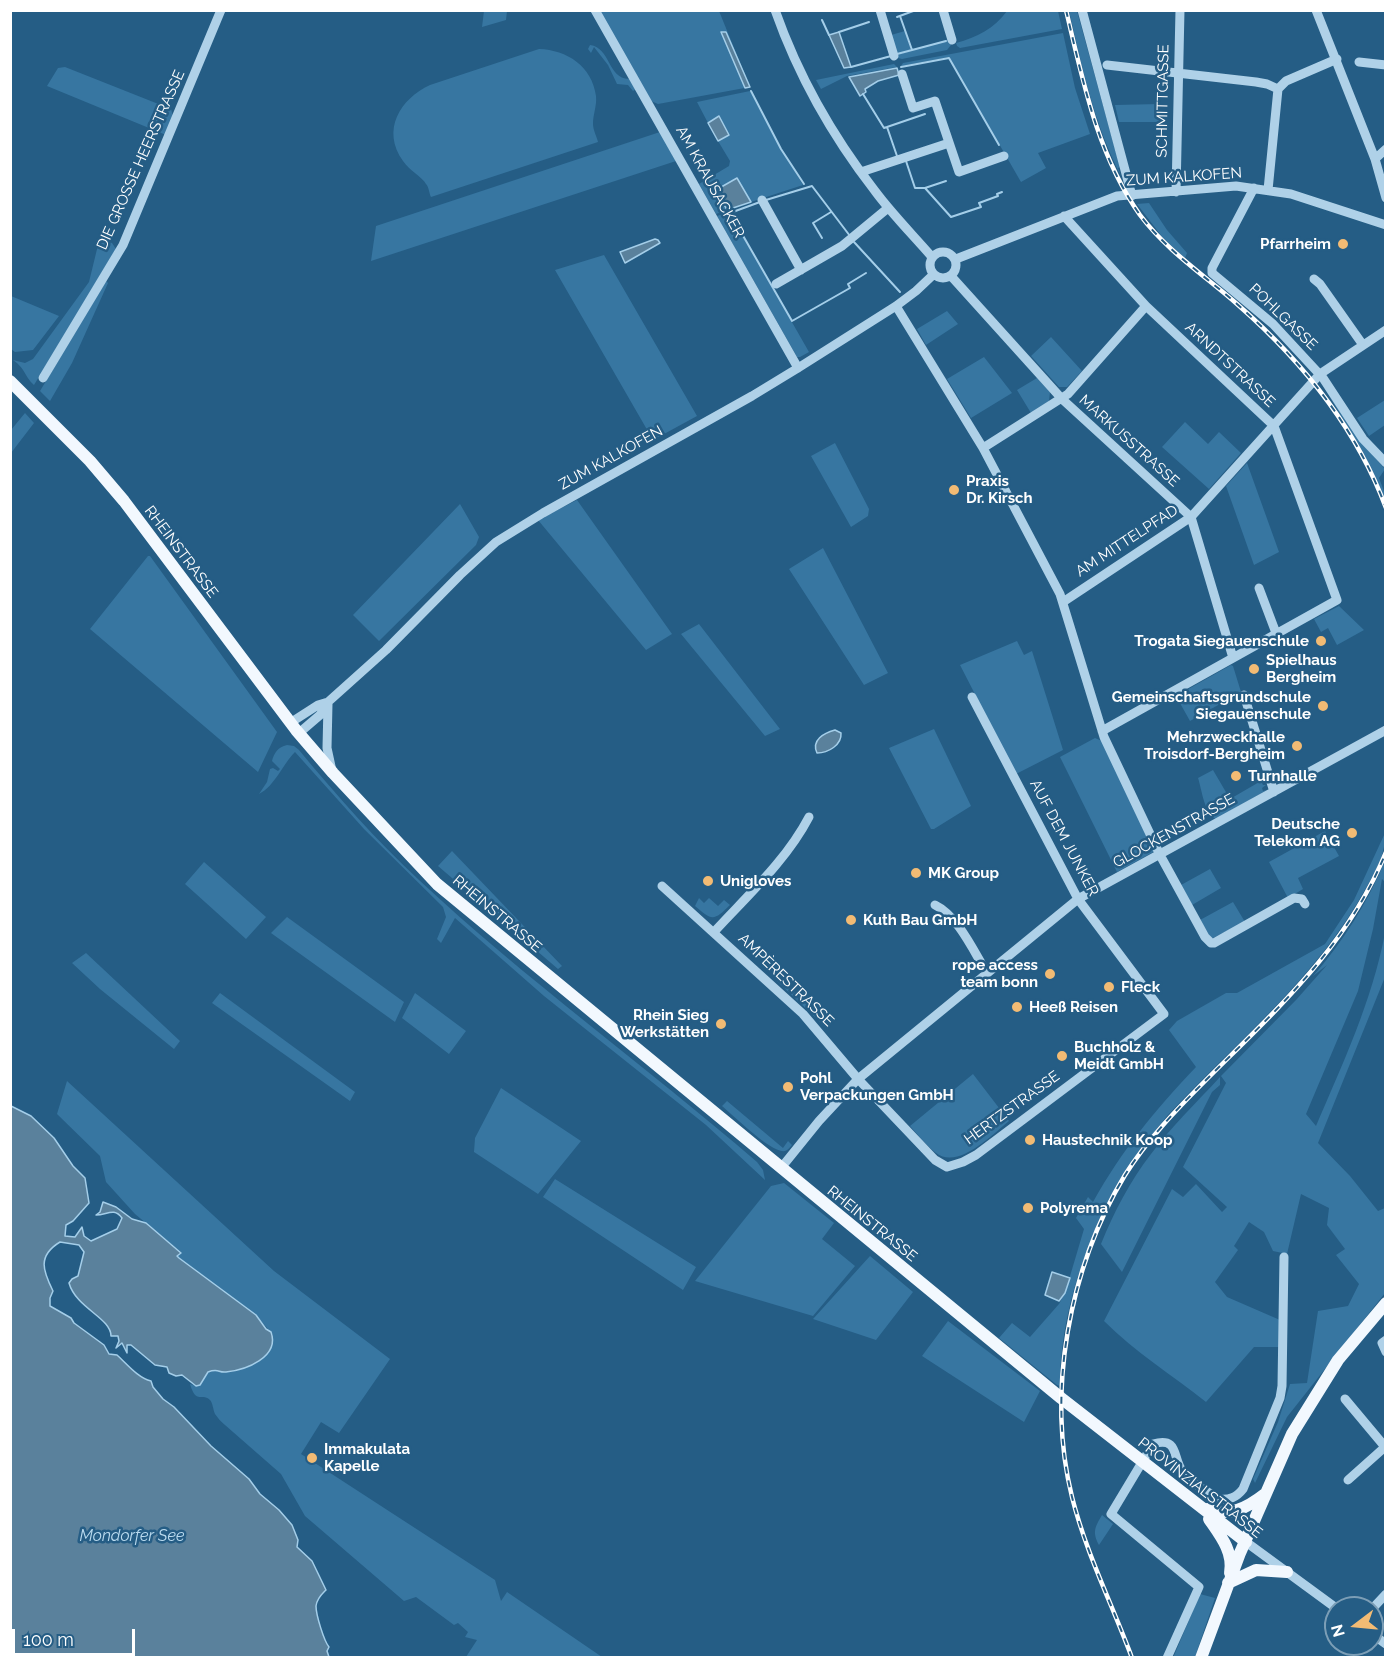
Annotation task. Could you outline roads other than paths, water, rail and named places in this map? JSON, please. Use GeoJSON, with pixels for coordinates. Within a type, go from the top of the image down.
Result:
{"type":"FeatureCollection","features":[{"type":"Feature","properties":{"kind":"main road","name":"RHEINSTRASSE"},"geometry":{"type":"LineString","coordinates":[[10,381],[66,436],[124,501],[290,723],[333,773],[437,884],[1049,1388]]}},
{"type":"Feature","properties":{"kind":"main road"},"geometry":{"type":"LineString","coordinates":[[1201,1658],[1228,1583],[1292,1434],[1325,1378],[1357,1335],[1386,1303]]}},
{"type":"Feature","properties":{"kind":"main road","name":"PROVINZIALSTRASSE"},"geometry":{"type":"LineString","coordinates":[[1049,1388],[1246,1542]]}},
{"type":"Feature","properties":{"kind":"main road"},"geometry":{"type":"LineString","coordinates":[[1200,1506],[1214,1511],[1237,1511],[1267,1492]]}},
{"type":"Feature","properties":{"kind":"main road"},"geometry":{"type":"LineString","coordinates":[[1200,1506],[1228,1548],[1231,1568],[1228,1583]]}},
{"type":"Feature","properties":{"kind":"main road"},"geometry":{"type":"LineString","coordinates":[[1228,1583],[1256,1570],[1287,1572]]}},
{"type":"Feature","properties":{"kind":"street","name":"DIE GROSSE HEERSTRASSE"},"geometry":{"type":"LineString","coordinates":[[43,378],[123,245],[221,10]]}},
{"type":"Feature","properties":{"kind":"street","name":"AM KRAUSACKER"},"geometry":{"type":"LineString","coordinates":[[595,10],[798,368]]}},
{"type":"Feature","properties":{"kind":"street"},"geometry":{"type":"LineString","coordinates":[[775,10],[805,79],[827,120],[888,208],[932,257]]}},
{"type":"Feature","properties":{"kind":"street"},"geometry":{"type":"LineString","coordinates":[[880,10],[894,56]]}},
{"type":"Feature","properties":{"kind":"street"},"geometry":{"type":"LineString","coordinates":[[943,10],[952,40]]}},
{"type":"Feature","properties":{"kind":"street"},"geometry":{"type":"LineString","coordinates":[[1082,10],[1132,196]]}},
{"type":"Feature","properties":{"kind":"street","name":"SCHMITTGASSE"},"geometry":{"type":"LineString","coordinates":[[1176,192],[1180,10]]}},
{"type":"Feature","properties":{"kind":"street"},"geometry":{"type":"LineString","coordinates":[[1316,10],[1375,159],[1386,198]]}},
{"type":"Feature","properties":{"kind":"street"},"geometry":{"type":"LineString","coordinates":[[1268,190],[1278,89],[1286,81],[1336,59]]}},
{"type":"Feature","properties":{"kind":"street"},"geometry":{"type":"LineString","coordinates":[[1359,62],[1386,65]]}},
{"type":"Feature","properties":{"kind":"street"},"geometry":{"type":"LineString","coordinates":[[1107,65],[1256,82],[1278,89]]}},
{"type":"Feature","properties":{"kind":"street"},"geometry":{"type":"LineString","coordinates":[[902,74],[913,108],[934,101],[958,172],[1004,156]]}},
{"type":"Feature","properties":{"kind":"street"},"geometry":{"type":"LineString","coordinates":[[861,172],[949,143]]}},
{"type":"Feature","properties":{"kind":"street"},"geometry":{"type":"LineString","coordinates":[[1375,159],[1386,149]]}},
{"type":"Feature","properties":{"kind":"street","name":"ZUM KALKOFEN"},"geometry":{"type":"LineString","coordinates":[[956,259],[1117,196],[1236,186],[1268,190],[1312,201],[1386,225]]}},
{"type":"Feature","properties":{"kind":"street","name":"POHLGASSE"},"geometry":{"type":"LineString","coordinates":[[1254,188],[1212,268],[1212,273],[1273,324],[1320,374],[1363,439],[1386,463]]}},
{"type":"Feature","properties":{"kind":"street"},"geometry":{"type":"LineString","coordinates":[[762,200],[801,270]]}},
{"type":"Feature","properties":{"kind":"street"},"geometry":{"type":"LineString","coordinates":[[776,284],[842,246],[888,208]]}},
{"type":"Feature","properties":{"kind":"street","name":"ARNDTSTRASSE"},"geometry":{"type":"LineString","coordinates":[[1064,216],[1146,306],[1274,426],[1337,600],[1276,633]]}},
{"type":"Feature","properties":{"kind":"street"},"geometry":{"type":"LineString","coordinates":[[940,251],[953,255],[956,259],[956,268],[951,276],[942,278],[934,274],[930,266],[932,257],[940,251]]}},
{"type":"Feature","properties":{"kind":"street","name":"ZUM KALKOFEN"},"geometry":{"type":"LineString","coordinates":[[299,733],[320,715],[328,702],[386,650],[479,556],[504,536],[798,368],[896,306],[934,274]]}},
{"type":"Feature","properties":{"kind":"street","name":"MARKUSSTRASSE"},"geometry":{"type":"LineString","coordinates":[[951,276],[1062,399],[1191,517]]}},
{"type":"Feature","properties":{"kind":"street"},"geometry":{"type":"LineString","coordinates":[[1314,279],[1320,284],[1363,345]]}},
{"type":"Feature","properties":{"kind":"street"},"geometry":{"type":"LineString","coordinates":[[896,306],[983,448],[1063,602],[1102,731],[1160,855],[1205,937],[1211,943],[1217,941],[1294,898],[1302,899],[1305,904]]}},
{"type":"Feature","properties":{"kind":"street"},"geometry":{"type":"LineString","coordinates":[[983,448],[1062,399],[1146,306]]}},
{"type":"Feature","properties":{"kind":"street","name":"AM MITTELPFAD"},"geometry":{"type":"LineString","coordinates":[[1063,602],[1191,517],[1320,374],[1386,330]]}},
{"type":"Feature","properties":{"kind":"street"},"geometry":{"type":"LineString","coordinates":[[1191,517],[1233,658]]}},
{"type":"Feature","properties":{"kind":"street"},"geometry":{"type":"LineString","coordinates":[[1102,731],[1276,633],[1260,588]]}},
{"type":"Feature","properties":{"kind":"street"},"geometry":{"type":"LineString","coordinates":[[1244,695],[1274,792]]}},
{"type":"Feature","properties":{"kind":"street","name":"AUF DEM JUNKER"},"geometry":{"type":"LineString","coordinates":[[972,698],[1078,899],[1164,1014]]}},
{"type":"Feature","properties":{"kind":"street","name":"ZUM KALKOFEN"},"geometry":{"type":"LineString","coordinates":[[290,723],[318,705],[328,702]]}},
{"type":"Feature","properties":{"kind":"street"},"geometry":{"type":"LineString","coordinates":[[328,702],[327,748],[333,773]]}},
{"type":"Feature","properties":{"kind":"street","name":"GLOCKENSTRASSE"},"geometry":{"type":"LineString","coordinates":[[781,1168],[826,1113],[858,1079],[1078,899],[1386,730]]}},
{"type":"Feature","properties":{"kind":"street","name":"AMPÈRESTRASSE"},"geometry":{"type":"LineString","coordinates":[[714,932],[787,852],[798,838],[809,817]]}},
{"type":"Feature","properties":{"kind":"street","name":"AMPÈRESTRASSE"},"geometry":{"type":"LineString","coordinates":[[662,886],[802,1014],[858,1079]]}},
{"type":"Feature","properties":{"kind":"street"},"geometry":{"type":"LineString","coordinates":[[936,905],[945,910],[954,921],[987,973]]}},
{"type":"Feature","properties":{"kind":"street","name":"HERTZSTRASSE"},"geometry":{"type":"LineString","coordinates":[[858,1079],[935,1161],[948,1167],[976,1155],[1164,1014]]}},
{"type":"Feature","properties":{"kind":"street"},"geometry":{"type":"LineString","coordinates":[[1167,1658],[1199,1587],[1111,1514],[1153,1444],[1167,1443],[1176,1451],[1182,1471],[1219,1499],[1226,1500],[1234,1497],[1243,1489],[1281,1392],[1284,1257]]}},
{"type":"Feature","properties":{"kind":"street"},"geometry":{"type":"LineString","coordinates":[[1386,1340],[1382,1343],[1386,1352]]}},
{"type":"Feature","properties":{"kind":"street"},"geometry":{"type":"LineString","coordinates":[[1345,1399],[1385,1447],[1348,1479]]}},
{"type":"Feature","properties":{"kind":"street","name":"PROVINZIALSTRASSE"},"geometry":{"type":"LineString","coordinates":[[1246,1542],[1324,1599]]}},
{"type":"Feature","properties":{"kind":"water"},"geometry":{"type":"Polygon","coordinates":[[[721,32],[726,32],[750,87],[745,88],[721,32]]]}},
{"type":"Feature","properties":{"kind":"water"},"geometry":{"type":"Polygon","coordinates":[[[839,32],[851,67],[844,68],[829,35],[839,32]]]}},
{"type":"Feature","properties":{"kind":"water"},"geometry":{"type":"Polygon","coordinates":[[[897,68],[899,75],[878,81],[865,89],[866,92],[860,96],[849,77],[897,68]]]}},
{"type":"Feature","properties":{"kind":"water"},"geometry":{"type":"Polygon","coordinates":[[[719,116],[729,135],[718,141],[708,123],[719,116]]]}},
{"type":"Feature","properties":{"kind":"water"},"geometry":{"type":"Polygon","coordinates":[[[737,178],[751,202],[727,210],[716,190],[737,178]]]}},
{"type":"Feature","properties":{"kind":"water"},"geometry":{"type":"Polygon","coordinates":[[[655,239],[660,243],[625,263],[620,252],[655,239]]]}},
{"type":"Feature","properties":{"kind":"water"},"geometry":{"type":"Polygon","coordinates":[[[835,730],[841,733],[837,745],[826,752],[817,753],[817,741],[823,735],[835,730]]]}},
{"type":"Feature","properties":{"kind":"water","name":"Mondorfer See"},"geometry":{"type":"Polygon","coordinates":[[[11,1106],[31,1116],[54,1138],[73,1166],[85,1178],[89,1203],[73,1221],[66,1225],[65,1236],[75,1237],[82,1227],[84,1236],[91,1241],[117,1229],[122,1218],[116,1213],[96,1215],[100,1212],[103,1202],[116,1207],[132,1219],[146,1223],[181,1253],[177,1256],[179,1258],[256,1315],[271,1332],[271,1349],[259,1361],[234,1371],[208,1372],[200,1385],[196,1386],[182,1375],[176,1376],[169,1373],[167,1367],[155,1365],[131,1345],[127,1345],[127,1353],[122,1343],[116,1348],[119,1341],[118,1336],[111,1336],[105,1324],[79,1299],[69,1283],[78,1276],[84,1252],[79,1245],[60,1242],[45,1258],[45,1270],[53,1291],[50,1306],[71,1318],[74,1323],[104,1345],[109,1354],[117,1355],[137,1374],[151,1381],[163,1399],[249,1479],[260,1494],[292,1525],[298,1540],[297,1547],[312,1561],[326,1590],[316,1606],[321,1628],[329,1647],[327,1651],[329,1657],[11,1657],[11,1106]]]}},
{"type":"Feature","properties":{"kind":"water"},"geometry":{"type":"Polygon","coordinates":[[[1052,1272],[1070,1278],[1065,1293],[1059,1301],[1045,1295],[1052,1272]]]}},
{"type":"Feature","properties":{"kind":"waterway"},"geometry":{"type":"LineString","coordinates":[[897,17],[916,10]]}},
{"type":"Feature","properties":{"kind":"waterway"},"geometry":{"type":"LineString","coordinates":[[900,16],[912,50]]}},
{"type":"Feature","properties":{"kind":"waterway"},"geometry":{"type":"LineString","coordinates":[[822,20],[829,35]]}},
{"type":"Feature","properties":{"kind":"waterway"},"geometry":{"type":"LineString","coordinates":[[839,32],[869,22]]}},
{"type":"Feature","properties":{"kind":"waterway"},"geometry":{"type":"LineString","coordinates":[[897,54],[946,41]]}},
{"type":"Feature","properties":{"kind":"waterway"},"geometry":{"type":"LineString","coordinates":[[851,67],[891,56]]}},
{"type":"Feature","properties":{"kind":"waterway"},"geometry":{"type":"LineString","coordinates":[[901,67],[949,58],[999,145]]}},
{"type":"Feature","properties":{"kind":"waterway"},"geometry":{"type":"LineString","coordinates":[[751,91],[781,149],[804,184]]}},
{"type":"Feature","properties":{"kind":"waterway"},"geometry":{"type":"LineString","coordinates":[[863,94],[884,128],[887,127],[897,156]]}},
{"type":"Feature","properties":{"kind":"waterway"},"geometry":{"type":"LineString","coordinates":[[887,127],[925,114]]}},
{"type":"Feature","properties":{"kind":"waterway"},"geometry":{"type":"LineString","coordinates":[[906,161],[915,188],[925,188],[946,181]]}},
{"type":"Feature","properties":{"kind":"waterway"},"geometry":{"type":"LineString","coordinates":[[766,200],[812,186],[850,236]]}},
{"type":"Feature","properties":{"kind":"waterway"},"geometry":{"type":"LineString","coordinates":[[925,188],[951,217],[981,207],[979,203],[998,196],[997,194],[1002,192]]}},
{"type":"Feature","properties":{"kind":"waterway"},"geometry":{"type":"LineString","coordinates":[[760,202],[730,213],[792,321],[850,288],[848,284],[866,273]]}},
{"type":"Feature","properties":{"kind":"waterway"},"geometry":{"type":"LineString","coordinates":[[822,238],[813,223],[831,212]]}},
{"type":"Feature","properties":{"kind":"waterway"},"geometry":{"type":"LineString","coordinates":[[854,242],[900,292]]}},
{"type":"Feature","properties":{"kind":"railway"},"geometry":{"type":"LineString","coordinates":[[1066,10],[1093,116],[1125,192],[1140,215],[1162,240],[1261,326],[1304,372],[1343,423],[1374,478],[1386,508]]}},
{"type":"Feature","properties":{"kind":"railway"},"geometry":{"type":"LineString","coordinates":[[1132,1658],[1084,1538],[1072,1497],[1065,1457],[1061,1415],[1063,1373],[1068,1332],[1089,1250],[1125,1175],[1143,1149],[1184,1102],[1284,1002],[1331,947],[1370,886],[1386,852]]}},
{"type":"Feature","properties":{"kind":"place","name":"Pfarrheim"},"geometry":{"type":"Point","coordinates":[1343,244]}},
{"type":"Feature","properties":{"kind":"place","name":"Praxis Dr. Kirsch"},"geometry":{"type":"Point","coordinates":[954,490]}},
{"type":"Feature","properties":{"kind":"place","name":"Trogata Siegauenschule"},"geometry":{"type":"Point","coordinates":[1321,641]}},
{"type":"Feature","properties":{"kind":"place","name":"Spielhaus Bergheim"},"geometry":{"type":"Point","coordinates":[1254,669]}},
{"type":"Feature","properties":{"kind":"place","name":"Gemeinschaftsgrundschule Siegauenschule"},"geometry":{"type":"Point","coordinates":[1323,706]}},
{"type":"Feature","properties":{"kind":"place","name":"Mehrzweckhalle Troisdorf-Bergheim"},"geometry":{"type":"Point","coordinates":[1297,746]}},
{"type":"Feature","properties":{"kind":"place","name":"Turnhalle"},"geometry":{"type":"Point","coordinates":[1236,776]}},
{"type":"Feature","properties":{"kind":"place","name":"Deutsche Telekom AG"},"geometry":{"type":"Point","coordinates":[1352,833]}},
{"type":"Feature","properties":{"kind":"place","name":"MK Group"},"geometry":{"type":"Point","coordinates":[916,873]}},
{"type":"Feature","properties":{"kind":"place","name":"Unigloves"},"geometry":{"type":"Point","coordinates":[708,881]}},
{"type":"Feature","properties":{"kind":"place","name":"Kuth Bau GmbH"},"geometry":{"type":"Point","coordinates":[851,920]}},
{"type":"Feature","properties":{"kind":"place","name":"rope access team bonn"},"geometry":{"type":"Point","coordinates":[1050,974]}},
{"type":"Feature","properties":{"kind":"place","name":"Fleck"},"geometry":{"type":"Point","coordinates":[1109,987]}},
{"type":"Feature","properties":{"kind":"place","name":"Heeß Reisen"},"geometry":{"type":"Point","coordinates":[1017,1007]}},
{"type":"Feature","properties":{"kind":"place","name":"Rhein Sieg Werkstätten"},"geometry":{"type":"Point","coordinates":[721,1024]}},
{"type":"Feature","properties":{"kind":"place","name":"Buchholz & Meidt GmbH"},"geometry":{"type":"Point","coordinates":[1062,1056]}},
{"type":"Feature","properties":{"kind":"place","name":"Pohl Verpackungen GmbH"},"geometry":{"type":"Point","coordinates":[788,1087]}},
{"type":"Feature","properties":{"kind":"place","name":"Haustechnik Koop"},"geometry":{"type":"Point","coordinates":[1030,1140]}},
{"type":"Feature","properties":{"kind":"place","name":"Polyrema"},"geometry":{"type":"Point","coordinates":[1028,1208]}},
{"type":"Feature","properties":{"kind":"place","name":"Immakulata Kapelle"},"geometry":{"type":"Point","coordinates":[312,1458]}}]}
